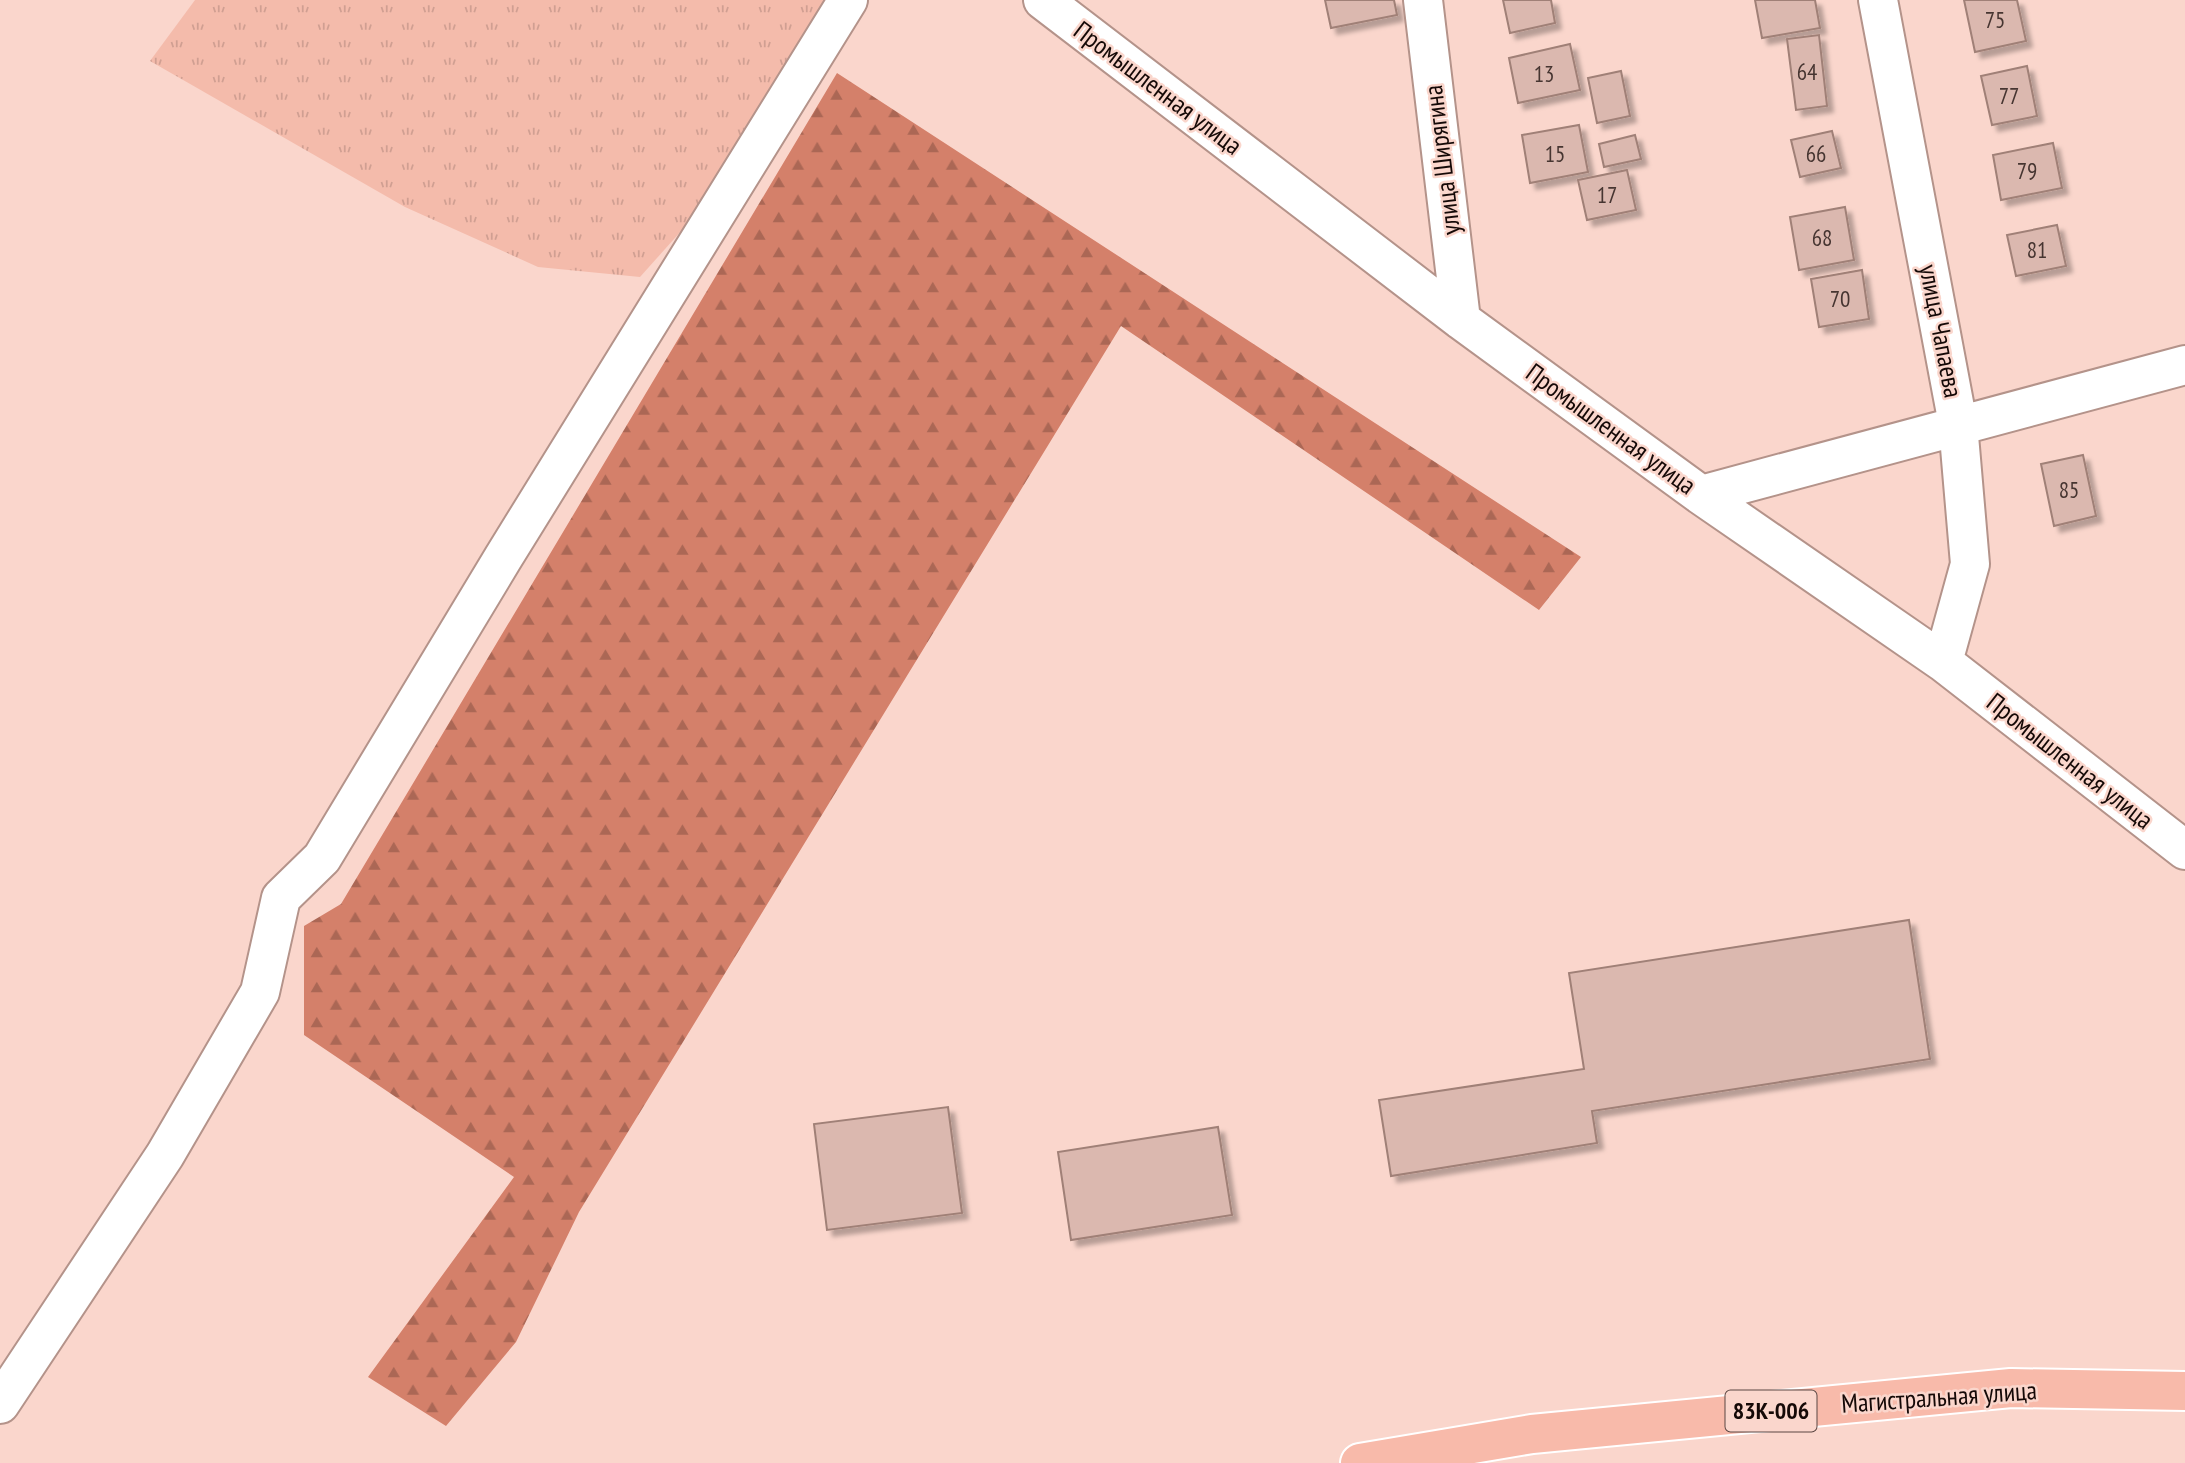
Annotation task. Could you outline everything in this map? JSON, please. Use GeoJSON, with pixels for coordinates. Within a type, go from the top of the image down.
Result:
{"type":"FeatureCollection","features":[{"type":"Feature","properties":{"kind":"main road","name":"Магистральная улица"},"geometry":{"type":"LineString","coordinates":[[1360,1463],[1532,1434],[2011,1388],[2185,1391]]}},
{"type":"Feature","properties":{"kind":"street"},"geometry":{"type":"LineString","coordinates":[[0,1404],[165,1155],[260,992],[281,898],[322,858],[503,558],[848,0]]}},
{"type":"Feature","properties":{"kind":"street","name":"Промышленная улица"},"geometry":{"type":"LineString","coordinates":[[1043,0],[1461,320],[1701,495],[1944,662],[2185,850]]}},
{"type":"Feature","properties":{"kind":"street","name":"улица Ширягина"},"geometry":{"type":"LineString","coordinates":[[1423,0],[1461,320]]}},
{"type":"Feature","properties":{"kind":"street","name":"улица Чапаева"},"geometry":{"type":"LineString","coordinates":[[1878,0],[1958,425],[1970,564],[1944,662]]}},
{"type":"Feature","properties":{"kind":"street"},"geometry":{"type":"LineString","coordinates":[[1701,495],[2185,365]]}},
{"type":"Feature","properties":{"kind":"green space"},"geometry":{"type":"Polygon","coordinates":[[[195,0],[825,0],[725,182],[640,277],[538,267],[405,207],[150,61],[195,0]]]}},
{"type":"Feature","properties":{"kind":"green space"},"geometry":{"type":"Polygon","coordinates":[[[837,73],[1581,557],[1539,610],[1121,326],[579,1212],[516,1342],[446,1426],[368,1377],[514,1177],[304,1035],[304,926],[341,904],[837,73]]]}},
{"type":"Feature","properties":{"kind":"building"},"geometry":{"type":"Polygon","coordinates":[[[1325,0],[1394,0],[1397,15],[1331,28],[1325,0]]]}},
{"type":"Feature","properties":{"kind":"building"},"geometry":{"type":"Polygon","coordinates":[[[1503,0],[1551,0],[1555,23],[1510,33],[1503,0]]]}},
{"type":"Feature","properties":{"kind":"building"},"geometry":{"type":"Polygon","coordinates":[[[1755,0],[1815,0],[1820,28],[1762,38],[1755,0]]]}},
{"type":"Feature","properties":{"kind":"building"},"geometry":{"type":"Polygon","coordinates":[[[1964,0],[2017,0],[2026,41],[1975,52],[1964,0]]]}},
{"type":"Feature","properties":{"kind":"building"},"geometry":{"type":"Polygon","coordinates":[[[1819,35],[1827,106],[1796,110],[1787,39],[1819,35]]]}},
{"type":"Feature","properties":{"kind":"building"},"geometry":{"type":"Polygon","coordinates":[[[1570,44],[1580,90],[1518,103],[1509,58],[1570,44]]]}},
{"type":"Feature","properties":{"kind":"building"},"geometry":{"type":"Polygon","coordinates":[[[2027,66],[2037,116],[1992,125],[1981,76],[2027,66]]]}},
{"type":"Feature","properties":{"kind":"building"},"geometry":{"type":"Polygon","coordinates":[[[1621,71],[1630,116],[1597,123],[1588,78],[1621,71]]]}},
{"type":"Feature","properties":{"kind":"building"},"geometry":{"type":"Polygon","coordinates":[[[1579,125],[1588,172],[1530,183],[1522,135],[1579,125]]]}},
{"type":"Feature","properties":{"kind":"building"},"geometry":{"type":"Polygon","coordinates":[[[1832,131],[1841,168],[1800,177],[1791,140],[1832,131]]]}},
{"type":"Feature","properties":{"kind":"building"},"geometry":{"type":"Polygon","coordinates":[[[1635,135],[1641,159],[1604,167],[1599,144],[1635,135]]]}},
{"type":"Feature","properties":{"kind":"building"},"geometry":{"type":"Polygon","coordinates":[[[2053,143],[2062,188],[2001,200],[1993,155],[2053,143]]]}},
{"type":"Feature","properties":{"kind":"building"},"geometry":{"type":"Polygon","coordinates":[[[1627,170],[1636,210],[1587,220],[1578,180],[1627,170]]]}},
{"type":"Feature","properties":{"kind":"building"},"geometry":{"type":"Polygon","coordinates":[[[1845,207],[1854,260],[1799,270],[1790,217],[1845,207]]]}},
{"type":"Feature","properties":{"kind":"building"},"geometry":{"type":"Polygon","coordinates":[[[2057,225],[2066,266],[2016,276],[2007,235],[2057,225]]]}},
{"type":"Feature","properties":{"kind":"building"},"geometry":{"type":"Polygon","coordinates":[[[1862,270],[1869,319],[1819,327],[1811,279],[1862,270]]]}},
{"type":"Feature","properties":{"kind":"building"},"geometry":{"type":"Polygon","coordinates":[[[2083,455],[2096,516],[2054,526],[2041,464],[2083,455]]]}},
{"type":"Feature","properties":{"kind":"building"},"geometry":{"type":"Polygon","coordinates":[[[1909,920],[1930,1059],[1592,1111],[1597,1143],[1391,1176],[1379,1100],[1584,1069],[1569,973],[1909,920]]]}},
{"type":"Feature","properties":{"kind":"building"},"geometry":{"type":"Polygon","coordinates":[[[948,1107],[962,1213],[827,1230],[814,1124],[948,1107]]]}},
{"type":"Feature","properties":{"kind":"building"},"geometry":{"type":"Polygon","coordinates":[[[1218,1127],[1232,1215],[1071,1240],[1058,1152],[1218,1127]]]}}]}
